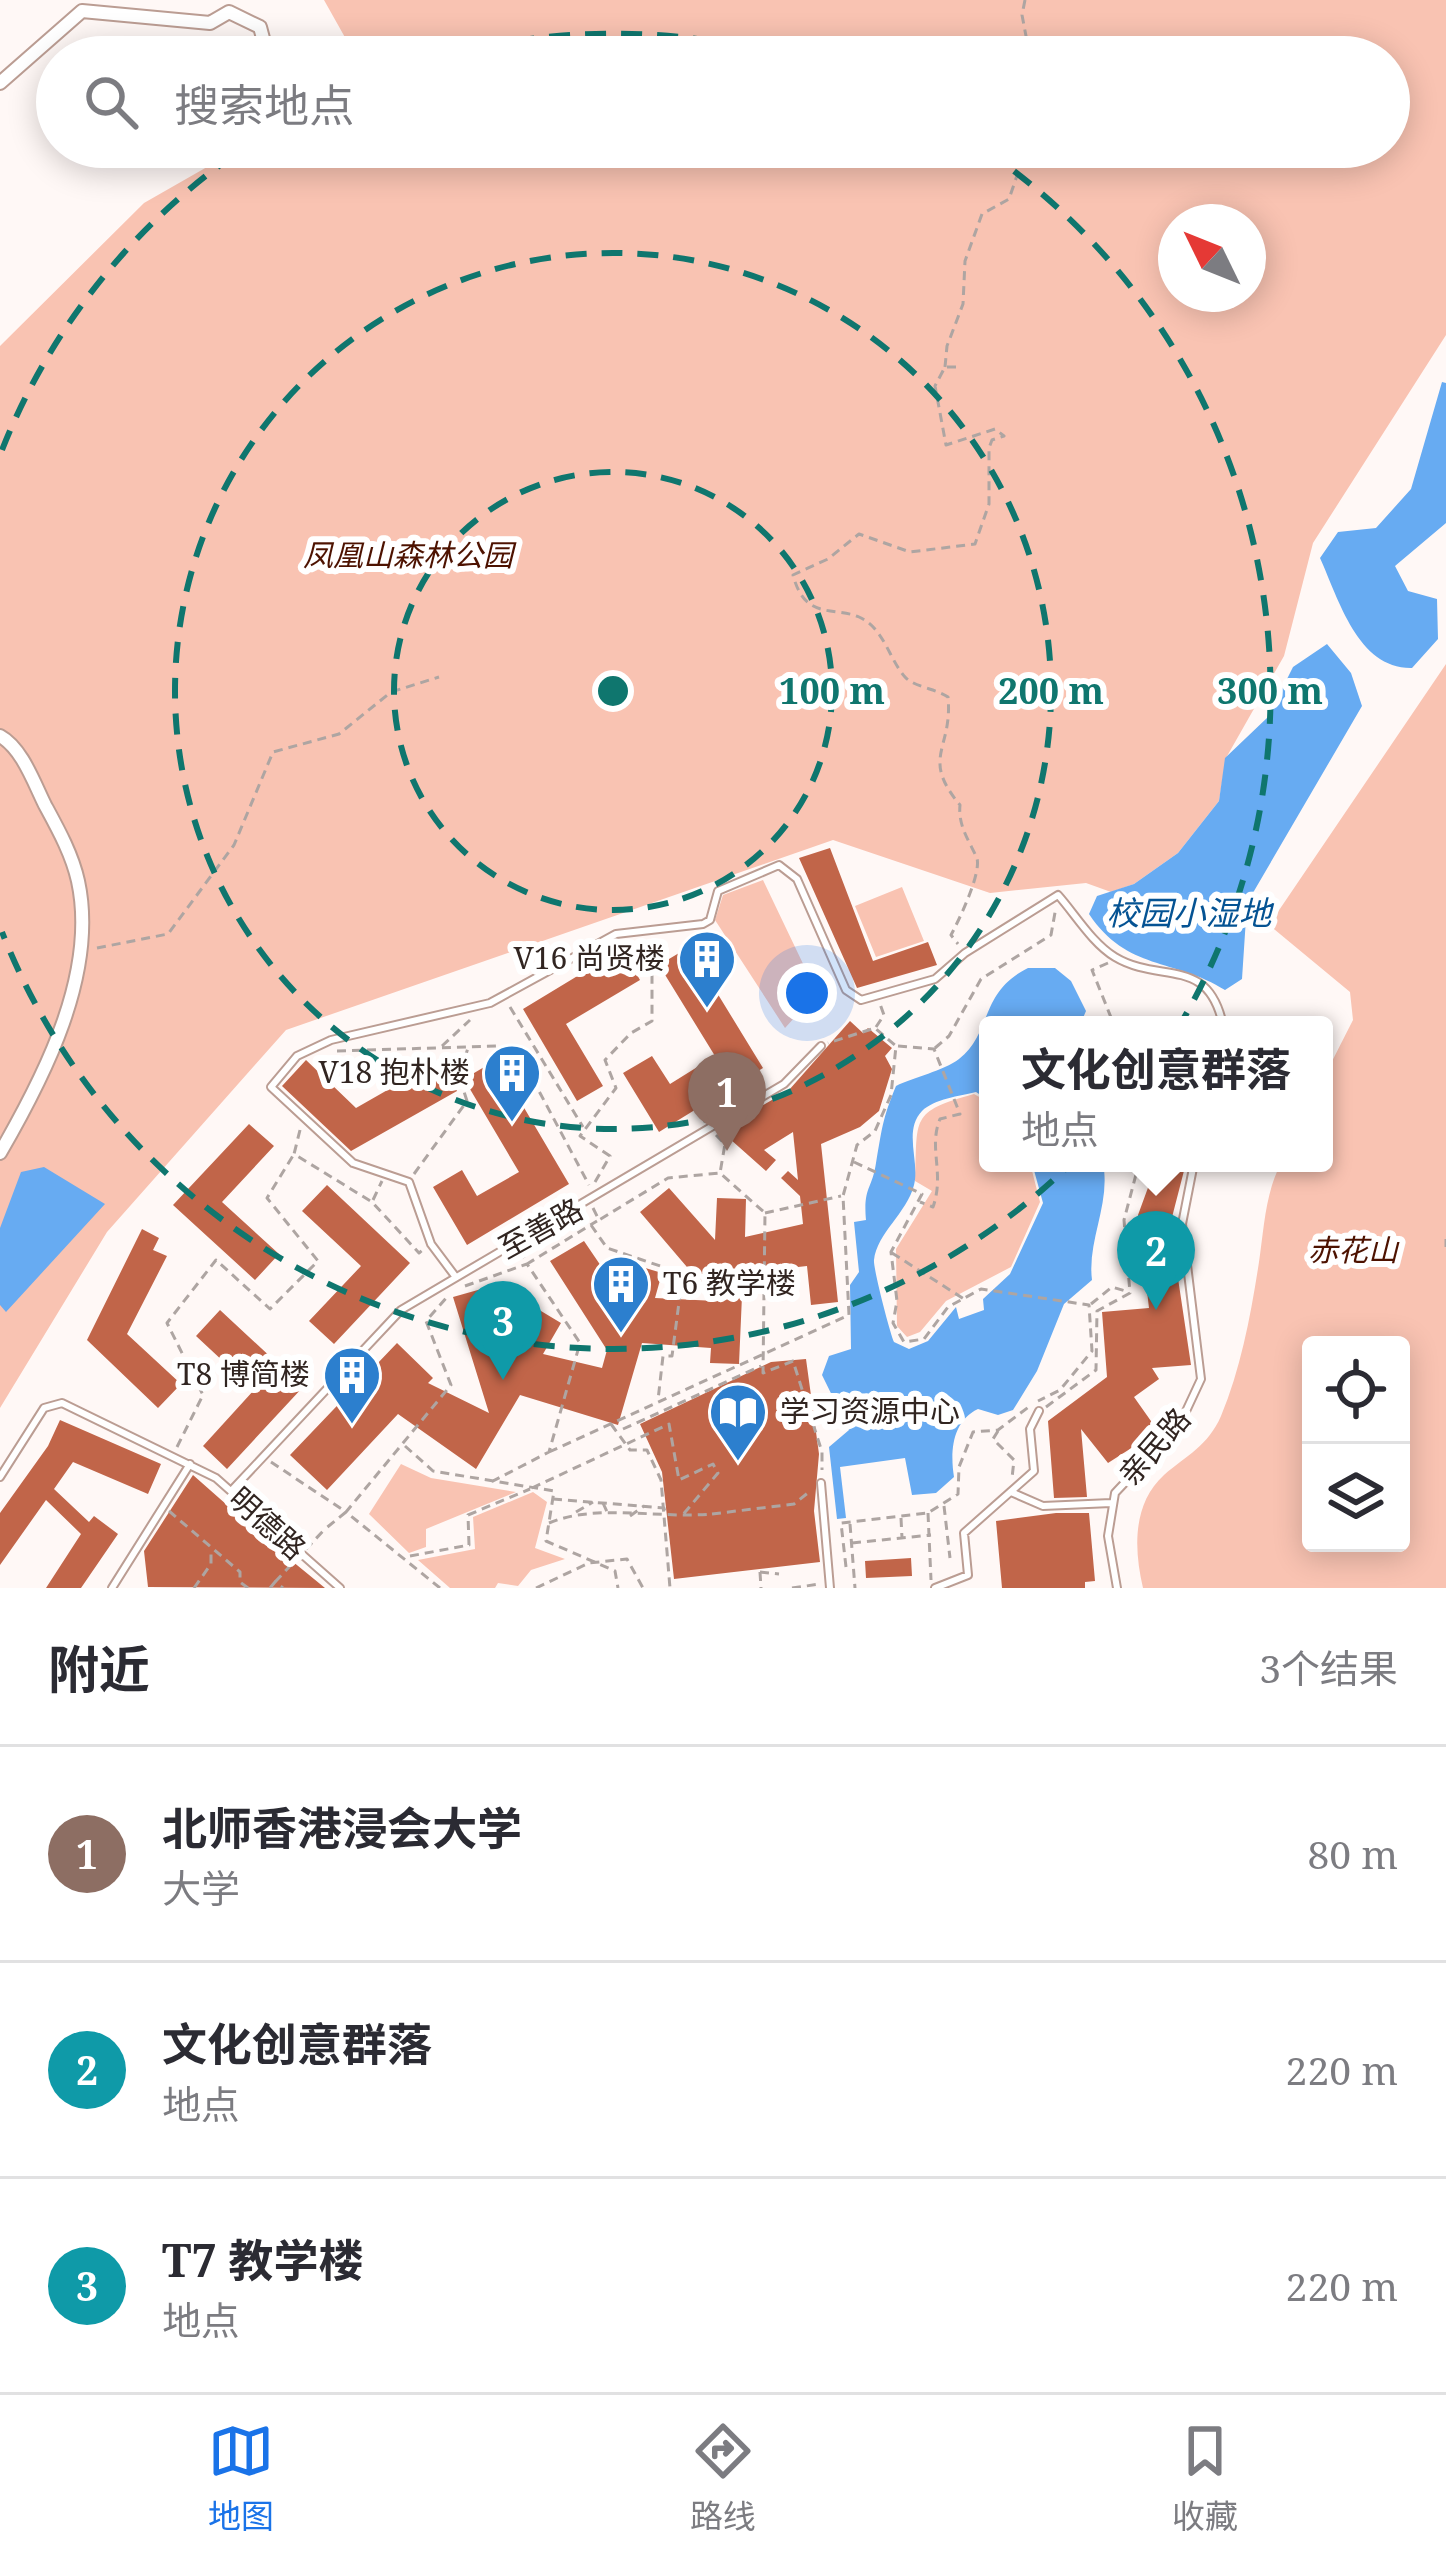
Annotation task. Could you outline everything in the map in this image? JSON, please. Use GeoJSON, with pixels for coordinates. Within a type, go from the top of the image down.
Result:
{"type":"FeatureCollection","features":[{"type":"Feature","properties":{"kind":"street"},"geometry":{"type":"LineString","coordinates":[[53,36],[82,11],[210,23],[229,12],[260,27],[262,36]]}},
{"type":"Feature","properties":{"kind":"street"},"geometry":{"type":"LineString","coordinates":[[0,82],[36,51]]}},
{"type":"Feature","properties":{"kind":"street"},"geometry":{"type":"LineString","coordinates":[[0,736],[22,761],[68,848],[79,884],[70,1007],[40,1085],[0,1153]]}},
{"type":"Feature","properties":{"kind":"lane"},"geometry":{"type":"LineString","coordinates":[[455,1276],[430,1244],[409,1182],[353,1163],[271,1088],[297,1056],[331,1040],[490,1003],[616,934],[703,924],[710,920],[718,891],[779,866],[788,868],[846,990],[861,1000],[935,979],[965,952],[1058,895],[1117,958],[1194,978],[1221,1016]]}},
{"type":"Feature","properties":{"kind":"lane","name":"至善路"},"geometry":{"type":"LineString","coordinates":[[232,1490],[383,1325],[455,1276],[590,1202],[784,1084],[821,1046]]}},
{"type":"Feature","properties":{"kind":"lane","name":"亲民路"},"geometry":{"type":"LineString","coordinates":[[1117,1588],[1108,1536],[1111,1503],[1125,1479],[1180,1424],[1202,1379],[1182,1224],[1193,1172]]}},
{"type":"Feature","properties":{"kind":"lane","name":"明德路"},"geometry":{"type":"LineString","coordinates":[[0,1478],[51,1402],[173,1454],[232,1490],[340,1588]]}},
{"type":"Feature","properties":{"kind":"lane"},"geometry":{"type":"LineString","coordinates":[[932,1588],[968,1575],[964,1533],[1034,1471],[1030,1430],[1039,1411]]}},
{"type":"Feature","properties":{"kind":"lane"},"geometry":{"type":"LineString","coordinates":[[112,1588],[190,1463]]}},
{"type":"Feature","properties":{"kind":"lane"},"geometry":{"type":"LineString","coordinates":[[820,1484],[829,1586]]}},
{"type":"Feature","properties":{"kind":"lane"},"geometry":{"type":"LineString","coordinates":[[1011,1492],[1043,1506],[1111,1503]]}},
{"type":"Feature","properties":{"kind":"path"},"geometry":{"type":"LineString","coordinates":[[1025,0],[1028,36]]}},
{"type":"Feature","properties":{"kind":"path"},"geometry":{"type":"LineString","coordinates":[[965,952],[951,935],[968,908],[978,862],[961,828],[960,805],[942,786],[937,766],[950,727],[948,697],[906,678],[883,640],[861,618],[817,610],[799,590],[794,575],[828,559],[859,534],[910,552],[975,544],[989,504],[989,448],[992,440],[1004,436],[995,429],[946,445],[935,386],[963,304],[965,261],[982,214],[1009,199],[1020,168]]}},
{"type":"Feature","properties":{"kind":"path"},"geometry":{"type":"LineString","coordinates":[[945,367],[956,367]]}},
{"type":"Feature","properties":{"kind":"path"},"geometry":{"type":"LineString","coordinates":[[77,950],[168,934],[234,844],[273,752],[339,734],[391,692],[440,677]]}},
{"type":"Feature","properties":{"kind":"path"},"geometry":{"type":"LineString","coordinates":[[874,1028],[896,1046],[934,1049],[949,1036],[981,979],[1052,935],[1058,895]]}},
{"type":"Feature","properties":{"kind":"path"},"geometry":{"type":"LineString","coordinates":[[331,1040],[339,1054],[496,1046],[523,1061],[592,1191],[610,1156],[580,1136],[616,1088],[605,1060],[631,1033],[652,1021],[648,988],[654,929]]}},
{"type":"Feature","properties":{"kind":"path"},"geometry":{"type":"LineString","coordinates":[[1110,1016],[1092,970],[1117,958]]}},
{"type":"Feature","properties":{"kind":"path"},"geometry":{"type":"LineString","coordinates":[[504,996],[584,1128]]}},
{"type":"Feature","properties":{"kind":"path"},"geometry":{"type":"LineString","coordinates":[[821,1046],[874,1028],[884,1016],[876,997]]}},
{"type":"Feature","properties":{"kind":"path"},"geometry":{"type":"LineString","coordinates":[[440,1047],[490,1003]]}},
{"type":"Feature","properties":{"kind":"path"},"geometry":{"type":"LineString","coordinates":[[409,1182],[467,1101],[458,1076],[468,1046]]}},
{"type":"Feature","properties":{"kind":"path"},"geometry":{"type":"LineString","coordinates":[[490,1482],[848,1315],[843,1196],[857,1145],[875,1131],[891,1095],[896,1046]]}},
{"type":"Feature","properties":{"kind":"path"},"geometry":{"type":"LineString","coordinates":[[920,1202],[933,1207],[938,1191],[942,1170],[934,1132],[940,1119],[960,1114],[934,1049]]}},
{"type":"Feature","properties":{"kind":"path"},"geometry":{"type":"LineString","coordinates":[[173,1454],[203,1395],[167,1323],[182,1300],[216,1260],[270,1309],[318,1262],[267,1198],[302,1131]]}},
{"type":"Feature","properties":{"kind":"path"},"geometry":{"type":"LineString","coordinates":[[720,1173],[725,1144]]}},
{"type":"Feature","properties":{"kind":"path"},"geometry":{"type":"LineString","coordinates":[[294,1154],[372,1202],[419,1253]]}},
{"type":"Feature","properties":{"kind":"path"},"geometry":{"type":"LineString","coordinates":[[854,1162],[922,1194],[891,1252],[897,1301],[892,1323],[904,1342],[925,1339],[948,1307],[981,1289],[1089,1305]]}},
{"type":"Feature","properties":{"kind":"path"},"geometry":{"type":"LineString","coordinates":[[1130,1293],[1124,1220],[1137,1172]]}},
{"type":"Feature","properties":{"kind":"path"},"geometry":{"type":"LineString","coordinates":[[426,1294],[452,1291],[527,1264],[668,1178],[720,1173],[765,1213],[763,1372],[793,1361],[823,1452],[820,1484],[794,1504],[712,1514],[666,1518],[576,1512]]}},
{"type":"Feature","properties":{"kind":"path"},"geometry":{"type":"LineString","coordinates":[[372,1202],[385,1174]]}},
{"type":"Feature","properties":{"kind":"path"},"geometry":{"type":"LineString","coordinates":[[765,1213],[843,1196]]}},
{"type":"Feature","properties":{"kind":"path"},"geometry":{"type":"LineString","coordinates":[[590,1202],[599,1220]]}},
{"type":"Feature","properties":{"kind":"path"},"geometry":{"type":"LineString","coordinates":[[591,1225],[607,1248],[672,1270],[680,1287],[672,1356],[663,1356],[658,1404]]}},
{"type":"Feature","properties":{"kind":"path"},"geometry":{"type":"LineString","coordinates":[[1446,1239],[1446,1247]]}},
{"type":"Feature","properties":{"kind":"path"},"geometry":{"type":"LineString","coordinates":[[516,1244],[580,1343],[549,1452]]}},
{"type":"Feature","properties":{"kind":"path"},"geometry":{"type":"LineString","coordinates":[[891,1252],[964,1299]]}},
{"type":"Feature","properties":{"kind":"path"},"geometry":{"type":"LineString","coordinates":[[1089,1305],[1112,1287],[1130,1293]]}},
{"type":"Feature","properties":{"kind":"path"},"geometry":{"type":"LineString","coordinates":[[270,1588],[346,1512],[451,1385],[426,1321],[452,1291]]}},
{"type":"Feature","properties":{"kind":"path"},"geometry":{"type":"LineString","coordinates":[[1039,1411],[1096,1370],[1097,1310],[1130,1293]]}},
{"type":"Feature","properties":{"kind":"path"},"geometry":{"type":"LineString","coordinates":[[1014,1460],[993,1439],[998,1430],[1060,1390],[1092,1351],[1089,1305]]}},
{"type":"Feature","properties":{"kind":"path"},"geometry":{"type":"LineString","coordinates":[[623,1429],[762,1365]]}},
{"type":"Feature","properties":{"kind":"path"},"geometry":{"type":"LineString","coordinates":[[611,1424],[630,1450],[647,1450],[661,1480],[670,1588]]}},
{"type":"Feature","properties":{"kind":"path"},"geometry":{"type":"LineString","coordinates":[[406,1557],[470,1545],[468,1515],[669,1424],[679,1480],[712,1464],[718,1473],[681,1516]]}},
{"type":"Feature","properties":{"kind":"path"},"geometry":{"type":"LineString","coordinates":[[846,1567],[841,1523],[928,1514],[958,1494],[958,1467],[973,1432],[998,1430]]}},
{"type":"Feature","properties":{"kind":"path"},"geometry":{"type":"LineString","coordinates":[[403,1444],[433,1471],[554,1491],[546,1541],[589,1564],[615,1570],[618,1588]]}},
{"type":"Feature","properties":{"kind":"path"},"geometry":{"type":"LineString","coordinates":[[263,1456],[346,1512],[440,1588]]}},
{"type":"Feature","properties":{"kind":"path"},"geometry":{"type":"LineString","coordinates":[[553,1499],[664,1508],[666,1518]]}},
{"type":"Feature","properties":{"kind":"path"},"geometry":{"type":"LineString","coordinates":[[549,1523],[593,1502]]}},
{"type":"Feature","properties":{"kind":"path"},"geometry":{"type":"LineString","coordinates":[[603,1503],[608,1514]]}},
{"type":"Feature","properties":{"kind":"path"},"geometry":{"type":"LineString","coordinates":[[944,1503],[950,1558]]}},
{"type":"Feature","properties":{"kind":"path"},"geometry":{"type":"LineString","coordinates":[[164,1506],[240,1572],[248,1588]]}},
{"type":"Feature","properties":{"kind":"path"},"geometry":{"type":"LineString","coordinates":[[630,1516],[644,1506]]}},
{"type":"Feature","properties":{"kind":"path"},"geometry":{"type":"LineString","coordinates":[[928,1514],[932,1588]]}},
{"type":"Feature","properties":{"kind":"path"},"geometry":{"type":"LineString","coordinates":[[901,1516],[902,1539]]}},
{"type":"Feature","properties":{"kind":"path"},"geometry":{"type":"LineString","coordinates":[[850,1522],[855,1588]]}},
{"type":"Feature","properties":{"kind":"path"},"geometry":{"type":"LineString","coordinates":[[852,1543],[931,1535]]}},
{"type":"Feature","properties":{"kind":"path"},"geometry":{"type":"LineString","coordinates":[[194,1588],[211,1564],[211,1550]]}},
{"type":"Feature","properties":{"kind":"path"},"geometry":{"type":"LineString","coordinates":[[536,1588],[589,1564],[628,1559],[643,1588]]}},
{"type":"Feature","properties":{"kind":"path"},"geometry":{"type":"LineString","coordinates":[[761,1588],[760,1572],[778,1574]]}},
{"type":"Feature","properties":{"kind":"path"},"geometry":{"type":"LineString","coordinates":[[275,1582],[283,1588]]}},
{"type":"Feature","properties":{"kind":"path"},"geometry":{"type":"LineString","coordinates":[[792,1588],[829,1586]]}},
{"type":"Feature","properties":{"kind":"green space","name":"凤凰山森林公园"},"geometry":{"type":"Polygon","coordinates":[[[324,0],[1446,0],[1446,335],[1313,543],[1284,656],[1226,758],[1219,801],[1178,853],[1134,884],[1111,892],[1086,883],[990,893],[833,840],[286,1030],[107,1232],[0,1408],[0,346],[144,203],[205,168],[1410,168],[1410,36],[344,36],[324,0]]]}},
{"type":"Feature","properties":{"kind":"green space","name":"赤花山"},"geometry":{"type":"Polygon","coordinates":[[[1446,664],[1446,1588],[1143,1588],[1137,1543],[1141,1513],[1154,1487],[1203,1443],[1221,1416],[1244,1340],[1278,1172],[1333,1172],[1333,1059],[1353,1020],[1350,992],[1269,925],[1446,664]]]}},
{"type":"Feature","properties":{"kind":"green space"},"geometry":{"type":"Polygon","coordinates":[[[763,880],[817,993],[785,1028],[715,920],[723,895],[763,880]]]}},
{"type":"Feature","properties":{"kind":"green space"},"geometry":{"type":"Polygon","coordinates":[[[902,887],[924,941],[876,957],[855,906],[902,887]]]}},
{"type":"Feature","properties":{"kind":"green space"},"geometry":{"type":"Polygon","coordinates":[[[974,1094],[979,1097],[979,1172],[1032,1172],[1040,1202],[1011,1267],[946,1301],[920,1332],[907,1337],[897,1326],[896,1249],[932,1191],[915,1181],[918,1131],[921,1121],[938,1106],[974,1094]]]}},
{"type":"Feature","properties":{"kind":"green space"},"geometry":{"type":"Polygon","coordinates":[[[401,1464],[431,1478],[516,1492],[426,1529],[426,1547],[409,1553],[369,1514],[401,1464]]]}},
{"type":"Feature","properties":{"kind":"green space"},"geometry":{"type":"Polygon","coordinates":[[[533,1492],[547,1502],[535,1548],[565,1559],[531,1570],[518,1586],[498,1583],[495,1588],[450,1588],[418,1560],[475,1549],[473,1517],[533,1492]]]}},
{"type":"Feature","properties":{"kind":"water"},"geometry":{"type":"Polygon","coordinates":[[[1442,382],[1446,383],[1446,523],[1395,566],[1408,591],[1437,599],[1438,639],[1412,668],[1393,665],[1364,645],[1343,612],[1320,558],[1338,532],[1376,528],[1411,489],[1442,382]]]}},
{"type":"Feature","properties":{"kind":"water","name":"校园小湿地"},"geometry":{"type":"Polygon","coordinates":[[[1327,644],[1351,673],[1362,706],[1247,903],[1242,979],[1225,990],[1119,945],[1089,914],[1097,896],[1134,884],[1178,853],[1219,801],[1225,758],[1268,717],[1293,667],[1327,644]]]}},
{"type":"Feature","properties":{"kind":"water"},"geometry":{"type":"Polygon","coordinates":[[[1028,968],[1055,968],[1071,981],[1086,1011],[1084,1016],[987,1016],[1012,978],[1028,968]]]}},
{"type":"Feature","properties":{"kind":"water"},"geometry":{"type":"Polygon","coordinates":[[[979,1033],[979,1094],[948,1098],[927,1107],[916,1119],[914,1185],[876,1250],[876,1275],[894,1342],[909,1349],[928,1341],[956,1307],[959,1319],[984,1310],[983,1299],[1010,1274],[1043,1203],[1034,1172],[1104,1172],[1092,1280],[1064,1304],[1037,1371],[1013,1410],[998,1415],[978,1409],[963,1421],[953,1448],[954,1477],[936,1493],[912,1495],[905,1458],[840,1467],[846,1518],[837,1519],[829,1447],[849,1430],[822,1375],[829,1356],[851,1349],[850,1285],[859,1272],[854,1222],[866,1220],[867,1195],[896,1086],[959,1059],[979,1033]]]}},
{"type":"Feature","properties":{"kind":"water"},"geometry":{"type":"Polygon","coordinates":[[[44,1167],[105,1204],[6,1312],[0,1305],[0,1228],[21,1172],[44,1167]]]}},
{"type":"Feature","properties":{"kind":"building"},"geometry":{"type":"Polygon","coordinates":[[[830,848],[873,961],[928,942],[937,965],[857,988],[799,858],[830,848]]]}},
{"type":"Feature","properties":{"kind":"building","name":"V16 尚贤楼"},"geometry":{"type":"Polygon","coordinates":[[[689,947],[763,1068],[659,1132],[623,1073],[652,1056],[670,1084],[715,1056],[659,965],[689,947]]]}},
{"type":"Feature","properties":{"kind":"building"},"geometry":{"type":"Polygon","coordinates":[[[622,949],[640,980],[566,1024],[603,1086],[577,1101],[523,1009],[622,949]]]}},
{"type":"Feature","properties":{"kind":"building"},"geometry":{"type":"Polygon","coordinates":[[[850,1021],[863,1033],[868,1028],[892,1048],[885,1056],[892,1069],[879,1111],[860,1127],[821,1144],[838,1302],[811,1305],[807,1266],[743,1273],[739,1364],[710,1363],[711,1348],[642,1343],[618,1425],[520,1395],[476,1469],[398,1414],[327,1490],[290,1455],[397,1343],[433,1378],[428,1383],[489,1413],[453,1297],[492,1286],[512,1348],[536,1308],[561,1323],[543,1354],[602,1368],[607,1350],[550,1261],[584,1241],[622,1297],[632,1264],[662,1273],[655,1298],[716,1301],[640,1212],[669,1188],[715,1240],[717,1198],[746,1199],[745,1237],[803,1224],[800,1196],[781,1178],[788,1171],[798,1180],[793,1132],[764,1150],[776,1160],[766,1171],[730,1139],[737,1131],[732,1123],[789,1090],[850,1021]]]}},
{"type":"Feature","properties":{"kind":"building"},"geometry":{"type":"Polygon","coordinates":[[[306,1060],[356,1108],[440,1060],[457,1091],[351,1151],[282,1086],[306,1060]]]}},
{"type":"Feature","properties":{"kind":"building","name":"V18 抱朴楼"},"geometry":{"type":"Polygon","coordinates":[[[496,1060],[569,1184],[467,1245],[433,1187],[462,1170],[477,1196],[519,1172],[464,1079],[496,1060]]]}},
{"type":"Feature","properties":{"kind":"building"},"geometry":{"type":"Polygon","coordinates":[[[249,1124],[274,1146],[222,1202],[279,1254],[255,1280],[173,1205],[249,1124]]]}},
{"type":"Feature","properties":{"kind":"building"},"geometry":{"type":"Polygon","coordinates":[[[1154,1172],[1184,1172],[1170,1225],[1191,1365],[1152,1368],[1159,1379],[1134,1397],[1158,1431],[1108,1463],[1081,1429],[1087,1497],[1054,1498],[1048,1421],[1107,1377],[1102,1312],[1149,1308],[1138,1215],[1154,1172]]]}},
{"type":"Feature","properties":{"kind":"building"},"geometry":{"type":"Polygon","coordinates":[[[327,1185],[410,1263],[334,1344],[309,1321],[361,1266],[302,1211],[327,1185]]]}},
{"type":"Feature","properties":{"kind":"building"},"geometry":{"type":"Polygon","coordinates":[[[142,1229],[159,1238],[153,1250],[167,1256],[127,1334],[181,1384],[158,1408],[87,1340],[142,1229]]]}},
{"type":"Feature","properties":{"kind":"building"},"geometry":{"type":"Polygon","coordinates":[[[220,1310],[303,1387],[227,1469],[203,1446],[254,1390],[196,1336],[220,1310]]]}},
{"type":"Feature","properties":{"kind":"building","name":"学习资源中心"},"geometry":{"type":"Polygon","coordinates":[[[806,1359],[819,1454],[814,1511],[820,1562],[674,1579],[662,1472],[640,1424],[771,1362],[806,1359]]]}},
{"type":"Feature","properties":{"kind":"building"},"geometry":{"type":"Polygon","coordinates":[[[60,1420],[161,1464],[148,1494],[73,1462],[54,1489],[89,1522],[94,1516],[118,1534],[81,1588],[46,1588],[81,1534],[46,1500],[0,1565],[0,1513],[48,1446],[60,1420]]]}},
{"type":"Feature","properties":{"kind":"building"},"geometry":{"type":"Polygon","coordinates":[[[193,1475],[325,1588],[148,1587],[144,1551],[193,1475]]]}},
{"type":"Feature","properties":{"kind":"building"},"geometry":{"type":"Polygon","coordinates":[[[1089,1513],[1095,1581],[1085,1582],[1085,1588],[1002,1588],[996,1521],[1089,1513]]]}},
{"type":"Feature","properties":{"kind":"building"},"geometry":{"type":"Polygon","coordinates":[[[911,1558],[912,1576],[866,1578],[865,1561],[911,1558]]]}},
{"type":"Feature","properties":{"kind":"place","name":"V16 尚贤楼"},"geometry":{"type":"Point","coordinates":[707,1010]}},
{"type":"Feature","properties":{"kind":"place","name":"V18 抱朴楼"},"geometry":{"type":"Point","coordinates":[512,1124]}},
{"type":"Feature","properties":{"kind":"place","name":"北师香港浸会大学"},"geometry":{"type":"Point","coordinates":[727,1151]}},
{"type":"Feature","properties":{"kind":"place","name":"文化创意群落"},"geometry":{"type":"Point","coordinates":[1156,1310]}},
{"type":"Feature","properties":{"kind":"place","name":"T6 教学楼"},"geometry":{"type":"Point","coordinates":[621,1335]}},
{"type":"Feature","properties":{"kind":"place","name":"T7 教学楼"},"geometry":{"type":"Point","coordinates":[503,1380]}},
{"type":"Feature","properties":{"kind":"place","name":"T8 博简楼"},"geometry":{"type":"Point","coordinates":[352,1426]}},
{"type":"Feature","properties":{"kind":"place","name":"学习资源中心"},"geometry":{"type":"Point","coordinates":[738,1463]}}]}
